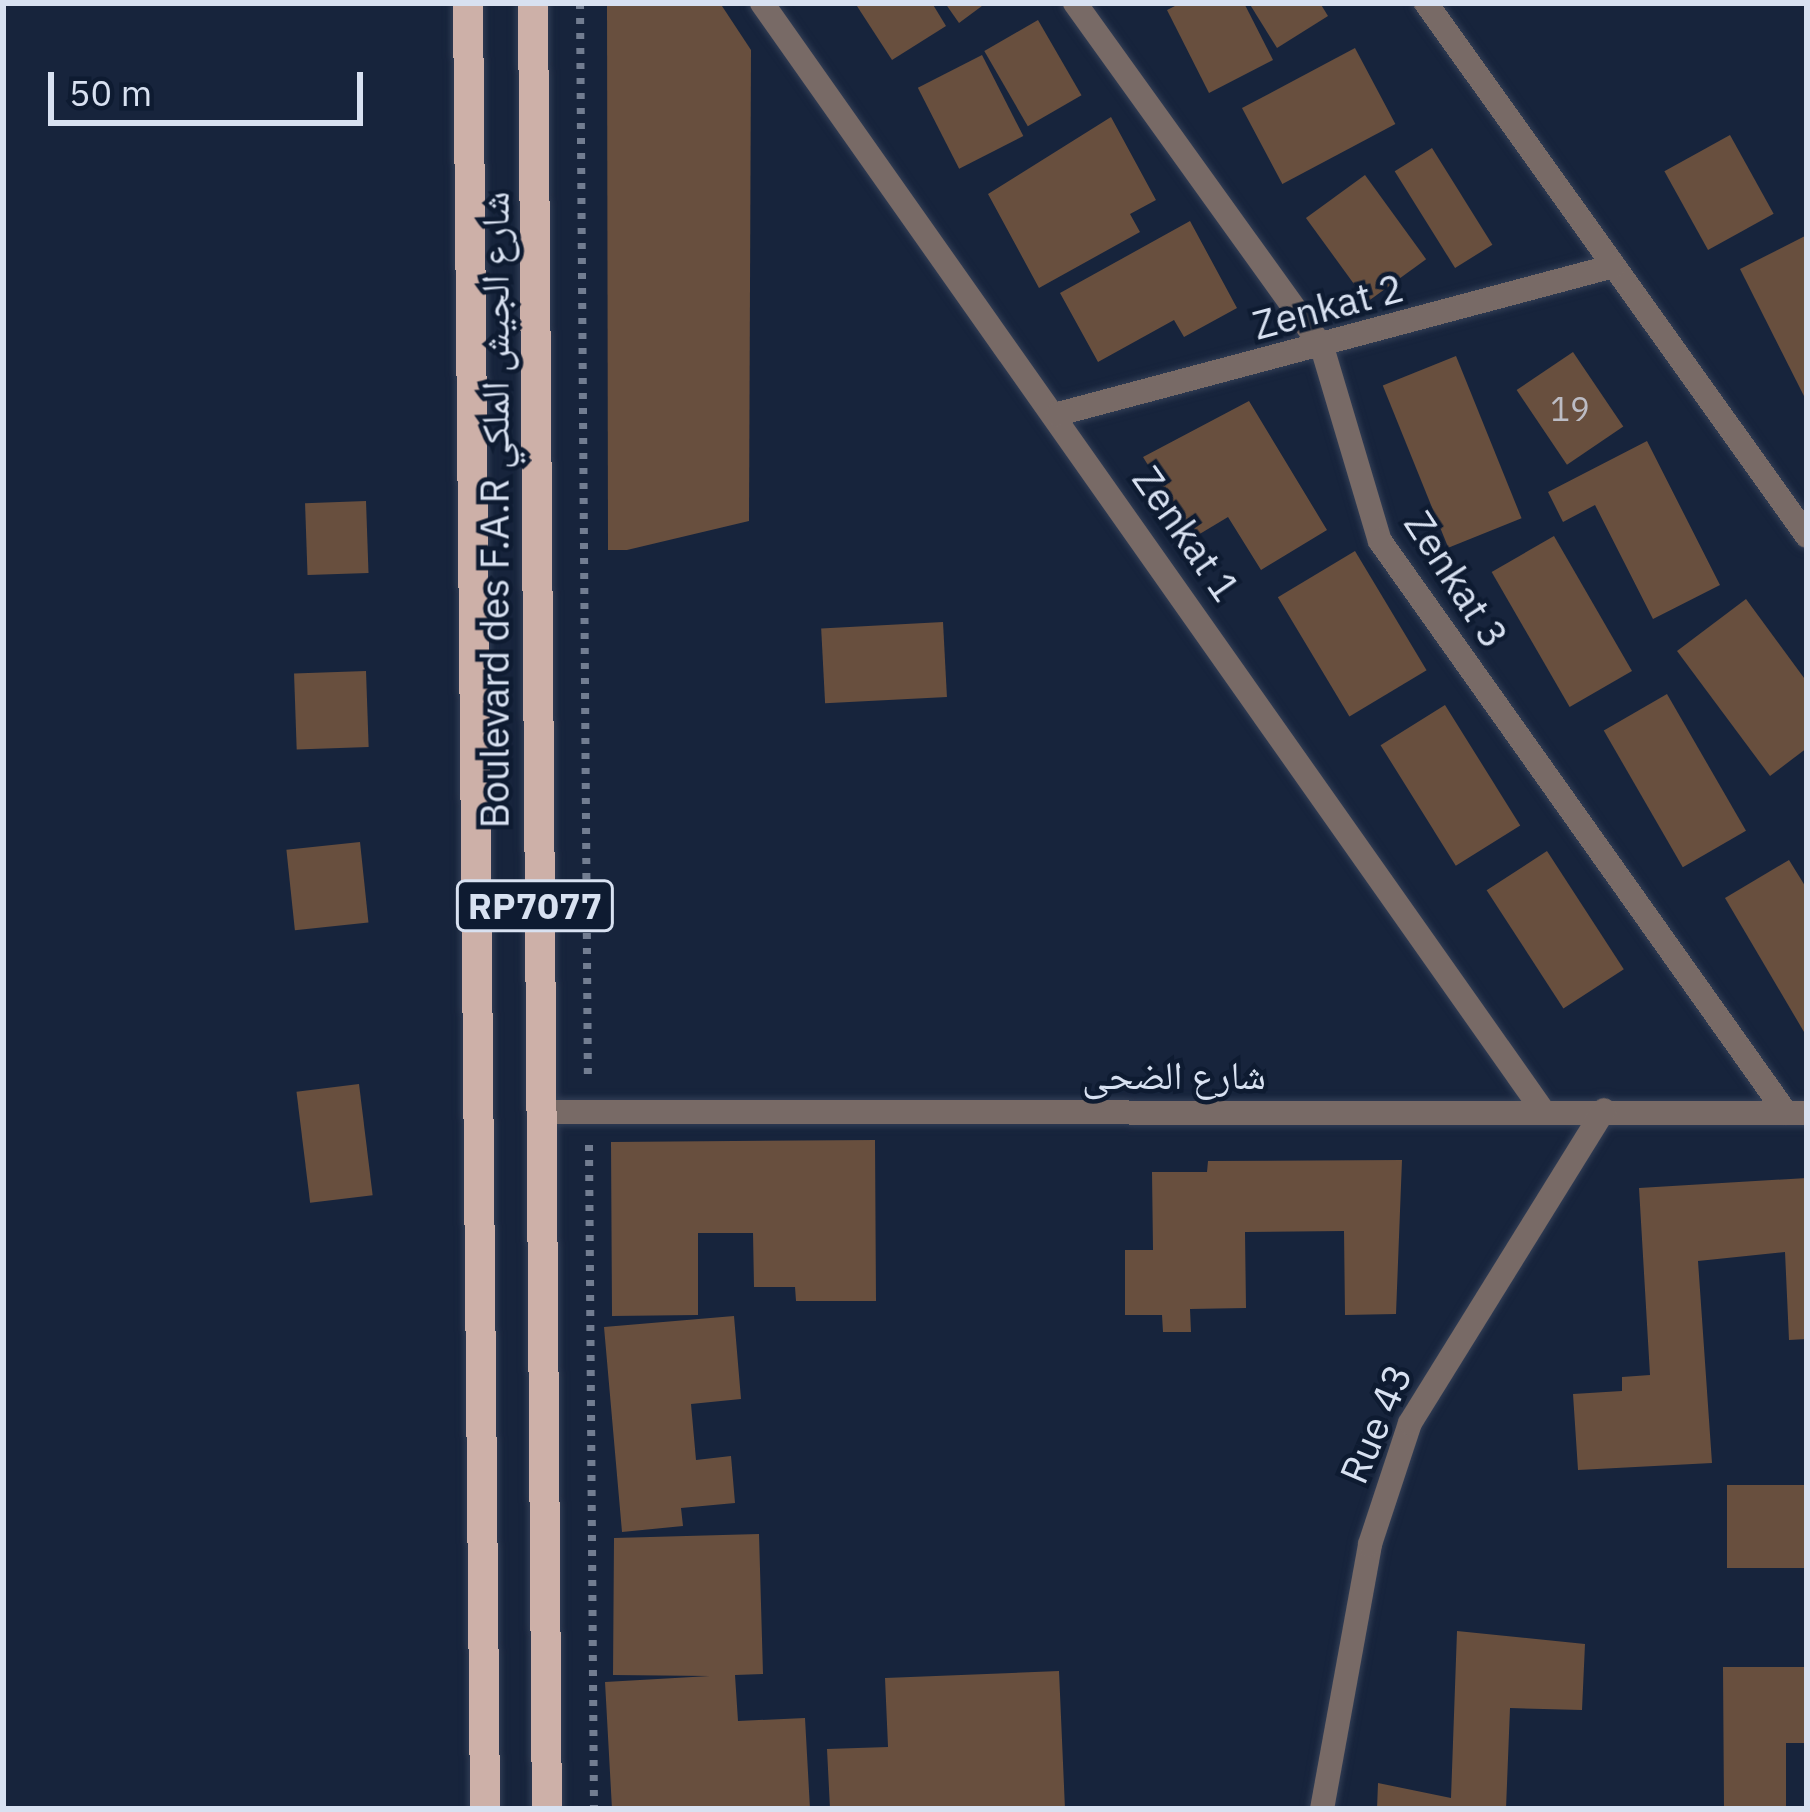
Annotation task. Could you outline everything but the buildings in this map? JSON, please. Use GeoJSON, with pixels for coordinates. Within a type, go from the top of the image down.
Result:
{"type":"FeatureCollection","features":[{"type":"Feature","properties":{"kind":"main road","name":"Boulevard des F.A.R شارع الجيش الملكي"},"geometry":{"type":"LineString","coordinates":[[468,3],[484,1809]]}},
{"type":"Feature","properties":{"kind":"main road","name":"Boulevard des F.A.R شارع الجيش الملكي"},"geometry":{"type":"LineString","coordinates":[[533,3],[547,1809]]}},
{"type":"Feature","properties":{"kind":"street","name":"Zenkat 1"},"geometry":{"type":"LineString","coordinates":[[763,3],[1058,414],[1543,1111]]}},
{"type":"Feature","properties":{"kind":"street","name":"Zenkat 3"},"geometry":{"type":"LineString","coordinates":[[1075,3],[1322,347],[1380,541],[1797,1113]]}},
{"type":"Feature","properties":{"kind":"street"},"geometry":{"type":"LineString","coordinates":[[1426,3],[1807,536]]}},
{"type":"Feature","properties":{"kind":"street","name":"Zenkat 2"},"geometry":{"type":"LineString","coordinates":[[1058,414],[1614,266]]}},
{"type":"Feature","properties":{"kind":"street","name":"شارع الضحى"},"geometry":{"type":"LineString","coordinates":[[542,1112],[1604,1109],[1797,1113]]}},
{"type":"Feature","properties":{"kind":"street","name":"Rue 43"},"geometry":{"type":"LineString","coordinates":[[1322,1809],[1370,1544],[1410,1423],[1604,1109]]}},
{"type":"Feature","properties":{"kind":"path"},"geometry":{"type":"LineString","coordinates":[[580,3],[594,1809]]}}]}
